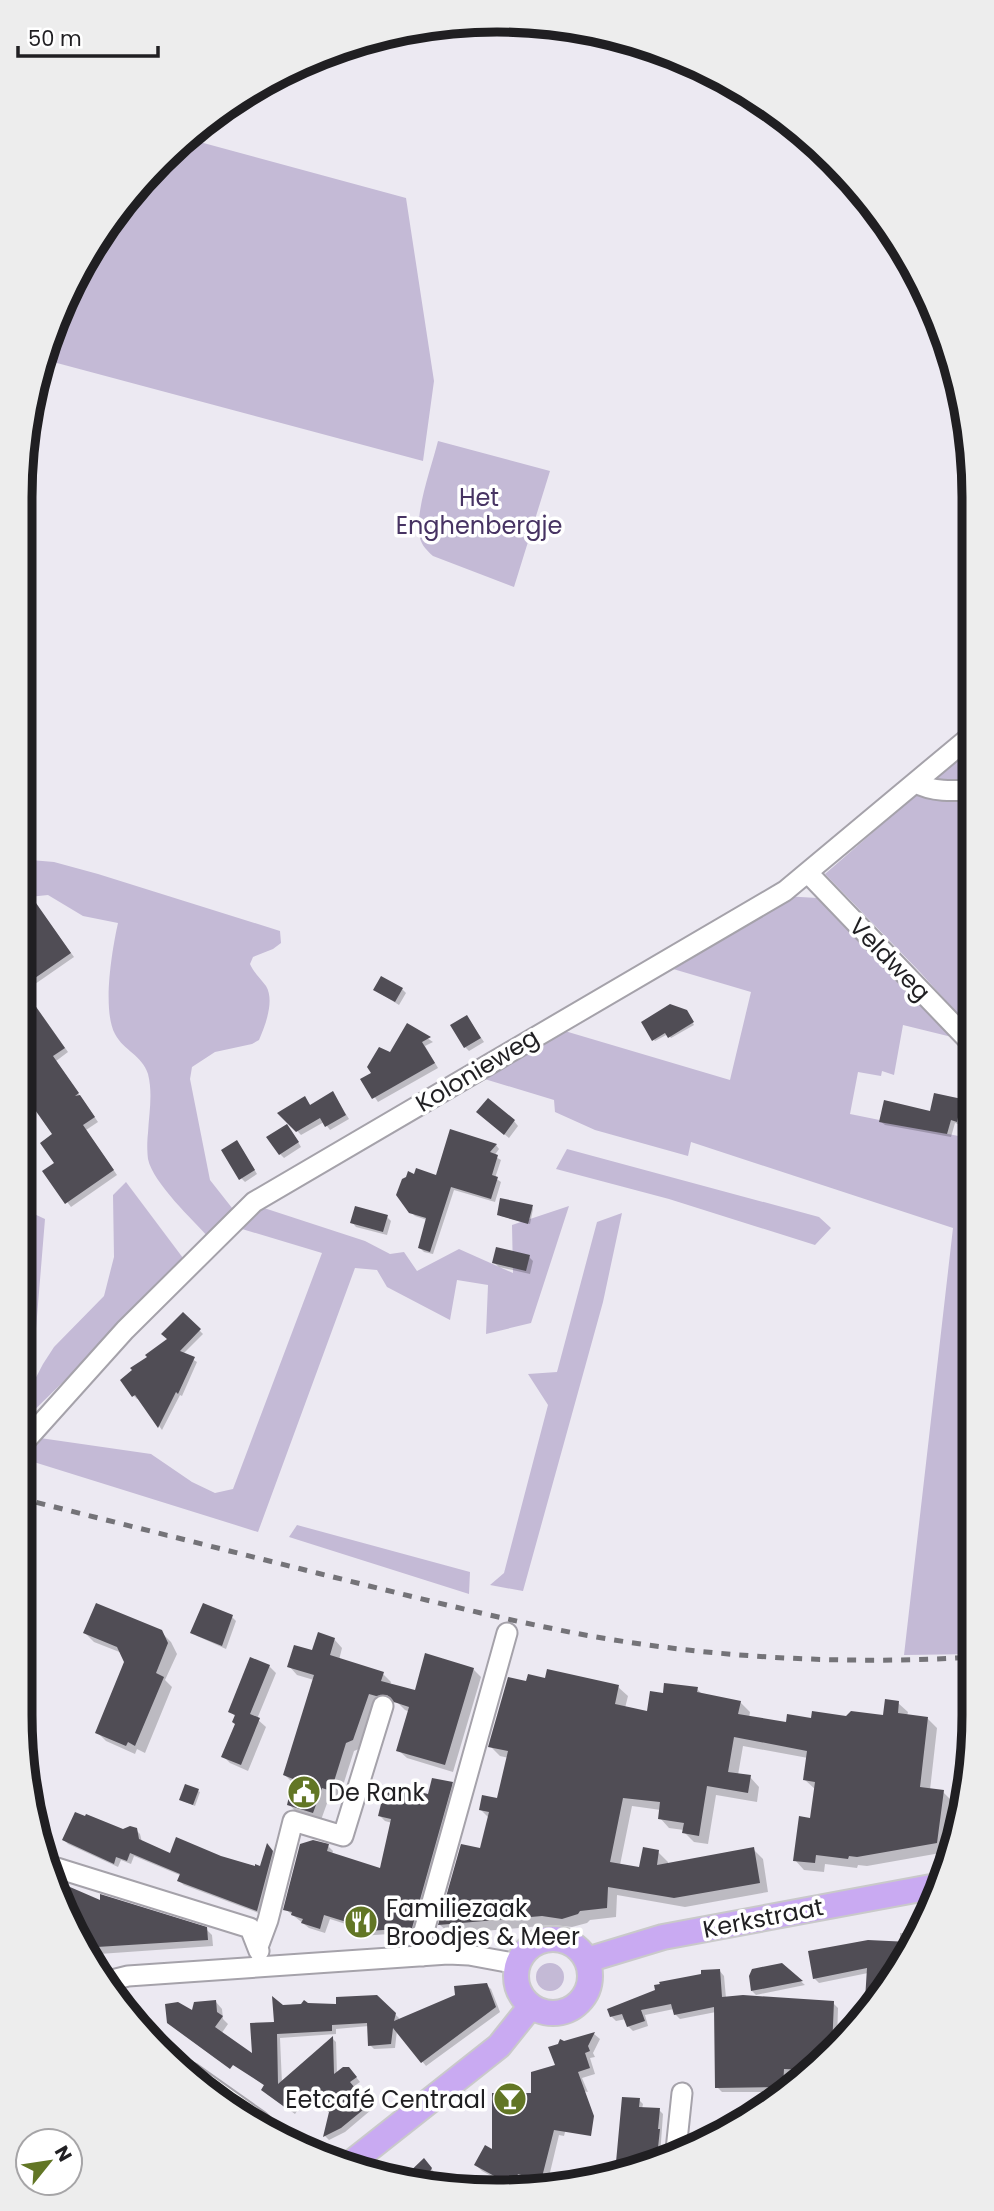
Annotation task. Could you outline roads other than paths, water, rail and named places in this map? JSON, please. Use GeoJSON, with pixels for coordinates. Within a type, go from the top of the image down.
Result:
{"type":"FeatureCollection","features":[{"type":"Feature","properties":{"kind":"main road","name":"Kerkstraat"},"geometry":{"type":"LineString","coordinates":[[587,1960],[663,1937],[929,1887]]}},
{"type":"Feature","properties":{"kind":"main road"},"geometry":{"type":"LineString","coordinates":[[546,1939],[570,1942],[587,1960],[590,1983],[579,2003],[570,2009],[548,2013],[531,2006],[520,1994],[516,1983],[518,1964],[525,1951],[535,1943],[546,1939]]}},
{"type":"Feature","properties":{"kind":"main road"},"geometry":{"type":"LineString","coordinates":[[357,2158],[499,2046],[531,2006]]}},
{"type":"Feature","properties":{"kind":"street","name":"Kolonieweg"},"geometry":{"type":"LineString","coordinates":[[32,1433],[125,1329],[254,1202],[785,891],[962,744]]}},
{"type":"Feature","properties":{"kind":"street"},"geometry":{"type":"LineString","coordinates":[[916,783],[924,787],[962,791]]}},
{"type":"Feature","properties":{"kind":"street","name":"Veldweg"},"geometry":{"type":"LineString","coordinates":[[808,873],[962,1034]]}},
{"type":"Feature","properties":{"kind":"street"},"geometry":{"type":"LineString","coordinates":[[424,1956],[422,1938],[508,1633]]}},
{"type":"Feature","properties":{"kind":"street"},"geometry":{"type":"LineString","coordinates":[[259,1956],[293,1821],[343,1836],[383,1706]]}},
{"type":"Feature","properties":{"kind":"street"},"geometry":{"type":"LineString","coordinates":[[58,1868],[250,1928],[259,1956]]}},
{"type":"Feature","properties":{"kind":"street"},"geometry":{"type":"LineString","coordinates":[[115,1979],[259,1956],[448,1954],[518,1964]]}},
{"type":"Feature","properties":{"kind":"street"},"geometry":{"type":"LineString","coordinates":[[677,2143],[682,2093]]}},
{"type":"Feature","properties":{"kind":"railway"},"geometry":{"type":"LineString","coordinates":[[32,1501],[417,1598],[585,1635],[682,1649],[779,1658],[877,1660],[962,1658]]}},
{"type":"Feature","properties":{"kind":"place","name":"De Rank"},"geometry":{"type":"Point","coordinates":[304,1792]}},
{"type":"Feature","properties":{"kind":"place","name":"Familiezaak Broodjes & Meer"},"geometry":{"type":"Point","coordinates":[361,1922]}},
{"type":"Feature","properties":{"kind":"place","name":"Eetcafé Centraal"},"geometry":{"type":"Point","coordinates":[510,2099]}},
{"type":"Feature","properties":{"kind":"park label","name":"Het Enghenbergje"},"geometry":{"type":"Point","coordinates":[479,511]}}]}
